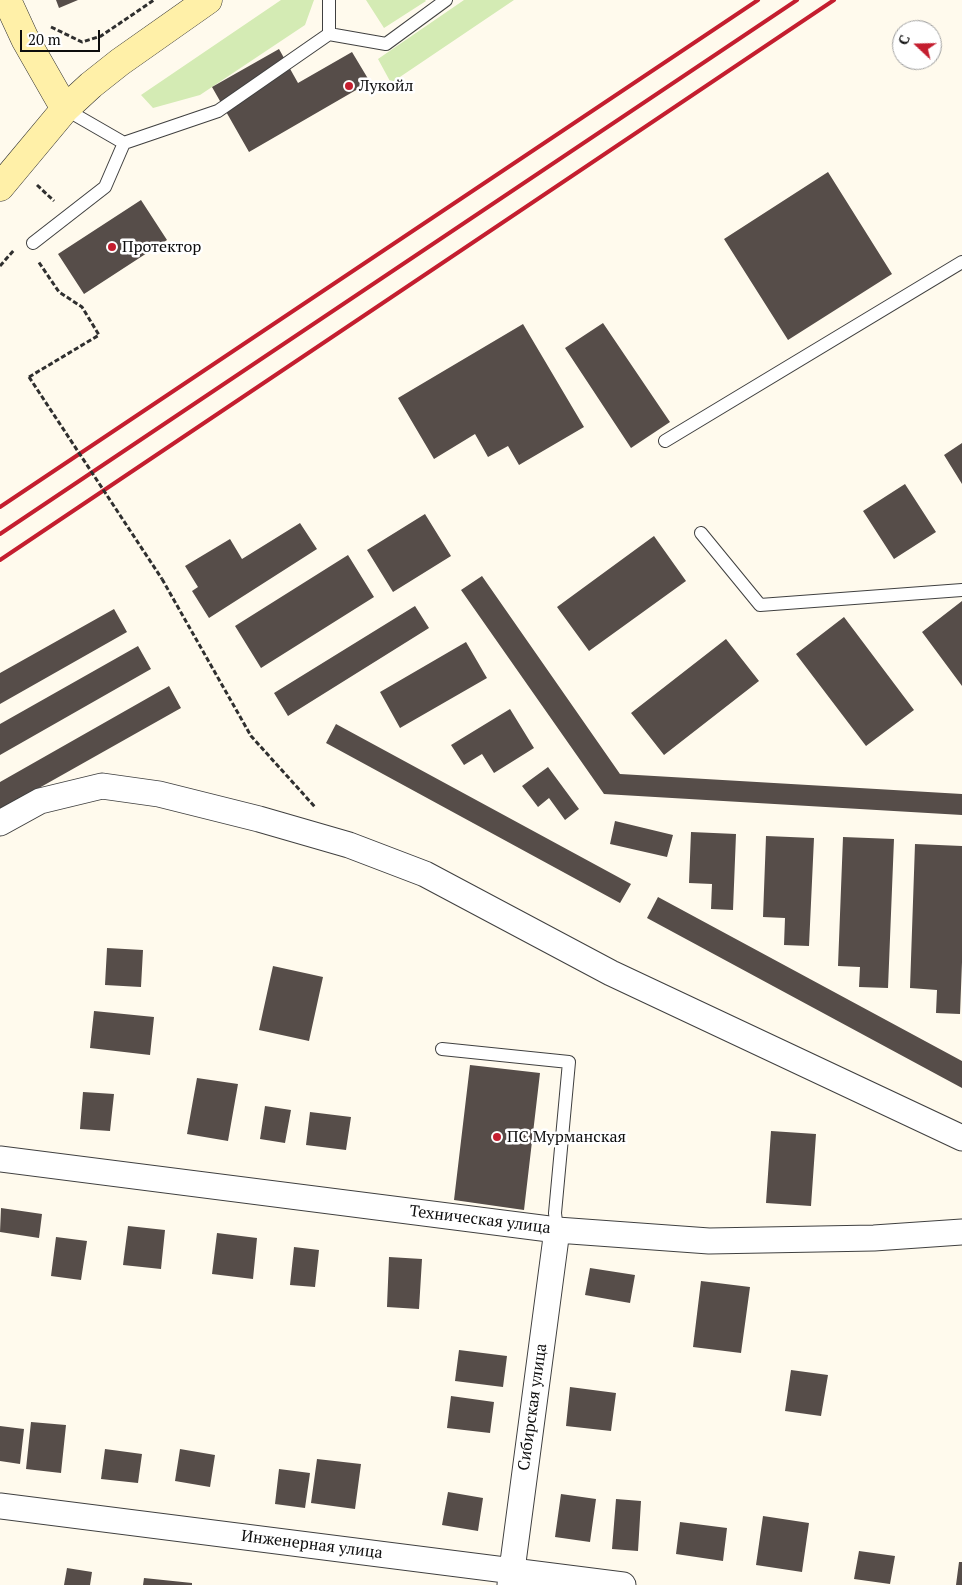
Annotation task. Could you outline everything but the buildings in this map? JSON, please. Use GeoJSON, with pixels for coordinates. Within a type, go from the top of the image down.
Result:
{"type":"FeatureCollection","features":[{"type":"Feature","properties":{"kind":"street"},"geometry":{"type":"LineString","coordinates":[[7,0],[25,39],[65,109]]}},
{"type":"Feature","properties":{"kind":"street"},"geometry":{"type":"LineString","coordinates":[[8,177],[65,109],[91,85],[120,62],[208,0]]}},
{"type":"Feature","properties":{"kind":"street"},"geometry":{"type":"LineString","coordinates":[[0,823],[40,801],[102,786],[159,794],[259,819],[349,845],[425,874],[610,973],[962,1138]]}},
{"type":"Feature","properties":{"kind":"street","name":"Техническая улица"},"geometry":{"type":"LineString","coordinates":[[0,1159],[557,1230],[708,1242],[874,1238],[962,1232]]}},
{"type":"Feature","properties":{"kind":"street","name":"Сибирская улица"},"geometry":{"type":"LineString","coordinates":[[510,1577],[557,1230]]}},
{"type":"Feature","properties":{"kind":"street","name":"Инженерная улица"},"geometry":{"type":"LineString","coordinates":[[0,1506],[510,1577],[623,1585]]}},
{"type":"Feature","properties":{"kind":"lane"},"geometry":{"type":"LineString","coordinates":[[329,0],[329,34]]}},
{"type":"Feature","properties":{"kind":"lane"},"geometry":{"type":"LineString","coordinates":[[33,249],[105,187],[124,143],[218,111],[329,34],[386,44],[446,0]]}},
{"type":"Feature","properties":{"kind":"lane"},"geometry":{"type":"LineString","coordinates":[[65,109],[124,143]]}},
{"type":"Feature","properties":{"kind":"lane"},"geometry":{"type":"LineString","coordinates":[[665,441],[962,262]]}},
{"type":"Feature","properties":{"kind":"lane"},"geometry":{"type":"LineString","coordinates":[[701,533],[760,605],[962,590]]}},
{"type":"Feature","properties":{"kind":"lane"},"geometry":{"type":"LineString","coordinates":[[442,1049],[569,1062],[555,1213],[557,1230]]}},
{"type":"Feature","properties":{"kind":"path"},"geometry":{"type":"LineString","coordinates":[[25,39],[50,26],[82,42],[101,36],[154,0]]}},
{"type":"Feature","properties":{"kind":"path"},"geometry":{"type":"LineString","coordinates":[[8,177],[54,201],[49,208]]}},
{"type":"Feature","properties":{"kind":"path"},"geometry":{"type":"LineString","coordinates":[[0,266],[15,249]]}},
{"type":"Feature","properties":{"kind":"path"},"geometry":{"type":"LineString","coordinates":[[33,249],[59,292],[82,306],[99,335],[29,377],[162,579],[202,651]]}},
{"type":"Feature","properties":{"kind":"green space"},"geometry":{"type":"Polygon","coordinates":[[[281,0],[314,0],[305,25],[200,95],[153,108],[141,95],[281,0]]]}},
{"type":"Feature","properties":{"kind":"green space"},"geometry":{"type":"Polygon","coordinates":[[[366,0],[425,0],[426,1],[384,28],[366,0]]]}},
{"type":"Feature","properties":{"kind":"green space"},"geometry":{"type":"Polygon","coordinates":[[[464,0],[514,0],[391,83],[378,59],[464,0]]]}},
{"type":"Feature","properties":{"kind":"railway"},"geometry":{"type":"LineString","coordinates":[[0,507],[758,0]]}},
{"type":"Feature","properties":{"kind":"railway"},"geometry":{"type":"LineString","coordinates":[[0,534],[797,0]]}},
{"type":"Feature","properties":{"kind":"railway"},"geometry":{"type":"LineString","coordinates":[[0,560],[834,0]]}},
{"type":"Feature","properties":{"kind":"place","name":"Лукойл"},"geometry":{"type":"Point","coordinates":[349,86]}},
{"type":"Feature","properties":{"kind":"place","name":"Протектор"},"geometry":{"type":"Point","coordinates":[112,247]}},
{"type":"Feature","properties":{"kind":"place","name":"ПС Мурманская"},"geometry":{"type":"Point","coordinates":[497,1137]}}]}
